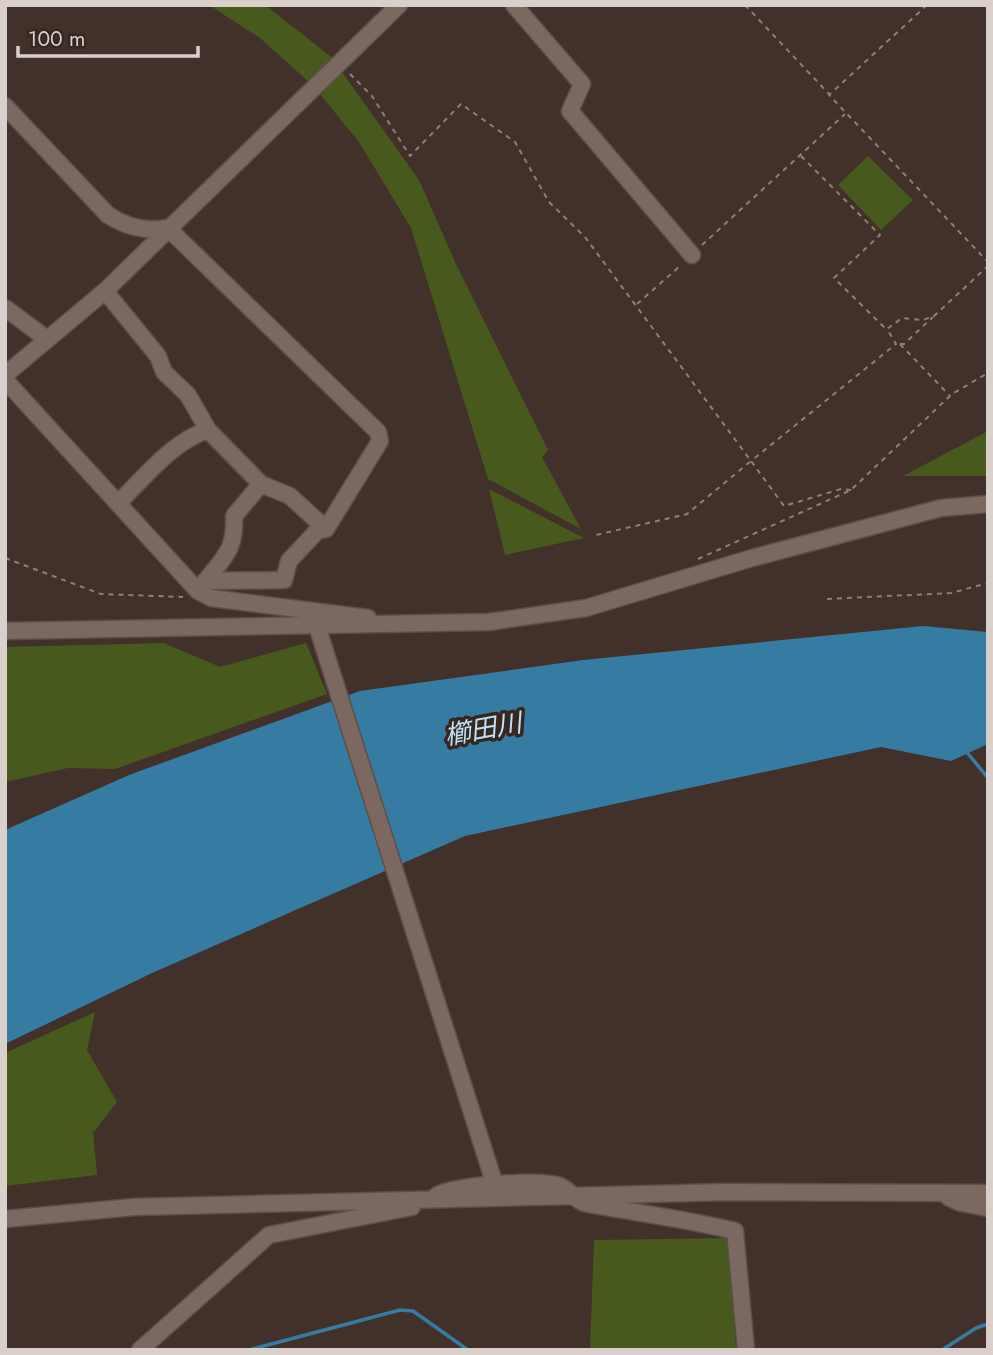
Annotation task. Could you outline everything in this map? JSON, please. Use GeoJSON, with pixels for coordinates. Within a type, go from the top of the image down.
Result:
{"type":"FeatureCollection","features":[{"type":"Feature","properties":{"kind":"street"},"geometry":{"type":"LineString","coordinates":[[384,625],[365,616],[211,598],[197,590],[5,377],[105,291],[159,239],[166,228],[399,5]]}},
{"type":"Feature","properties":{"kind":"street"},"geometry":{"type":"LineString","coordinates":[[513,5],[582,84],[570,111],[692,255]]}},
{"type":"Feature","properties":{"kind":"street"},"geometry":{"type":"LineString","coordinates":[[5,106],[108,215],[120,223],[153,231],[166,228]]}},
{"type":"Feature","properties":{"kind":"street"},"geometry":{"type":"LineString","coordinates":[[166,228],[378,432],[380,441],[326,529]]}},
{"type":"Feature","properties":{"kind":"street"},"geometry":{"type":"LineString","coordinates":[[105,291],[158,356],[164,372],[188,396],[208,430],[261,484],[290,496],[326,529]]}},
{"type":"Feature","properties":{"kind":"street"},"geometry":{"type":"LineString","coordinates":[[5,308],[47,339]]}},
{"type":"Feature","properties":{"kind":"street"},"geometry":{"type":"LineString","coordinates":[[119,502],[177,447],[193,435],[208,430]]}},
{"type":"Feature","properties":{"kind":"street"},"geometry":{"type":"LineString","coordinates":[[197,590],[231,547],[235,536],[234,516],[261,484]]}},
{"type":"Feature","properties":{"kind":"street"},"geometry":{"type":"LineString","coordinates":[[5,631],[319,632],[384,625],[489,622],[537,616],[586,608],[941,508],[988,504]]}},
{"type":"Feature","properties":{"kind":"street"},"geometry":{"type":"LineString","coordinates":[[197,590],[284,580],[289,561],[318,530],[326,529]]}},
{"type":"Feature","properties":{"kind":"street"},"geometry":{"type":"LineString","coordinates":[[319,632],[415,926],[494,1182]]}},
{"type":"Feature","properties":{"kind":"street"},"geometry":{"type":"LineString","coordinates":[[139,1350],[269,1235],[401,1212],[444,1190],[494,1182],[560,1186],[584,1204],[649,1213],[736,1231],[746,1350]]}},
{"type":"Feature","properties":{"kind":"street"},"geometry":{"type":"LineString","coordinates":[[944,1193],[961,1203],[988,1208]]}},
{"type":"Feature","properties":{"kind":"street"},"geometry":{"type":"LineString","coordinates":[[5,1219],[134,1207],[571,1195],[988,1193]]}},
{"type":"Feature","properties":{"kind":"path"},"geometry":{"type":"LineString","coordinates":[[745,5],[988,262]]}},
{"type":"Feature","properties":{"kind":"path"},"geometry":{"type":"LineString","coordinates":[[829,95],[927,5]]}},
{"type":"Feature","properties":{"kind":"path"},"geometry":{"type":"LineString","coordinates":[[340,63],[372,96],[411,156],[461,104],[515,142],[549,202],[585,237],[784,506],[841,489],[850,490]]}},
{"type":"Feature","properties":{"kind":"path"},"geometry":{"type":"LineString","coordinates":[[636,306],[846,114]]}},
{"type":"Feature","properties":{"kind":"path"},"geometry":{"type":"LineString","coordinates":[[800,155],[880,235],[834,278],[887,329],[896,344]]}},
{"type":"Feature","properties":{"kind":"path"},"geometry":{"type":"LineString","coordinates":[[596,535],[687,514],[896,344],[904,344],[988,266]]}},
{"type":"Feature","properties":{"kind":"path"},"geometry":{"type":"LineString","coordinates":[[887,329],[902,318],[923,320],[934,316]]}},
{"type":"Feature","properties":{"kind":"path"},"geometry":{"type":"LineString","coordinates":[[900,344],[950,396]]}},
{"type":"Feature","properties":{"kind":"path"},"geometry":{"type":"LineString","coordinates":[[685,578],[698,558],[850,490],[950,396],[988,373]]}},
{"type":"Feature","properties":{"kind":"path"},"geometry":{"type":"LineString","coordinates":[[5,558],[101,594],[197,590]]}},
{"type":"Feature","properties":{"kind":"path"},"geometry":{"type":"LineString","coordinates":[[827,599],[951,593],[988,583]]}},
{"type":"Feature","properties":{"kind":"green space"},"geometry":{"type":"Polygon","coordinates":[[[209,5],[265,5],[334,59],[309,82],[260,38],[209,5]]]}},
{"type":"Feature","properties":{"kind":"green space"},"geometry":{"type":"Polygon","coordinates":[[[342,72],[419,180],[456,264],[548,450],[542,457],[581,529],[488,479],[411,228],[359,142],[319,93],[342,72]]]}},
{"type":"Feature","properties":{"kind":"green space"},"geometry":{"type":"Polygon","coordinates":[[[868,156],[913,200],[881,230],[838,185],[868,156]]]}},
{"type":"Feature","properties":{"kind":"green space"},"geometry":{"type":"Polygon","coordinates":[[[988,431],[988,476],[903,476],[988,431]]]}},
{"type":"Feature","properties":{"kind":"green space"},"geometry":{"type":"Polygon","coordinates":[[[489,489],[584,538],[505,555],[489,489]]]}},
{"type":"Feature","properties":{"kind":"green space"},"geometry":{"type":"Polygon","coordinates":[[[164,643],[220,667],[306,643],[327,694],[115,769],[68,768],[5,782],[5,647],[164,643]]]}},
{"type":"Feature","properties":{"kind":"green space"},"geometry":{"type":"Polygon","coordinates":[[[95,1012],[87,1050],[117,1102],[93,1133],[97,1175],[5,1186],[5,1053],[95,1012]]]}},
{"type":"Feature","properties":{"kind":"green space"},"geometry":{"type":"Polygon","coordinates":[[[728,1238],[736,1350],[590,1350],[594,1240],[728,1238]]]}},
{"type":"Feature","properties":{"kind":"water","name":"櫛田川"},"geometry":{"type":"Polygon","coordinates":[[[923,626],[988,632],[988,744],[951,761],[881,747],[465,836],[152,973],[5,1044],[5,830],[129,775],[360,691],[583,660],[923,626]]]}},
{"type":"Feature","properties":{"kind":"waterway"},"geometry":{"type":"LineString","coordinates":[[965,750],[988,778]]}},
{"type":"Feature","properties":{"kind":"waterway"},"geometry":{"type":"LineString","coordinates":[[249,1350],[400,1310],[413,1311],[468,1350]]}},
{"type":"Feature","properties":{"kind":"waterway"},"geometry":{"type":"LineString","coordinates":[[942,1350],[976,1328],[988,1324]]}}]}
